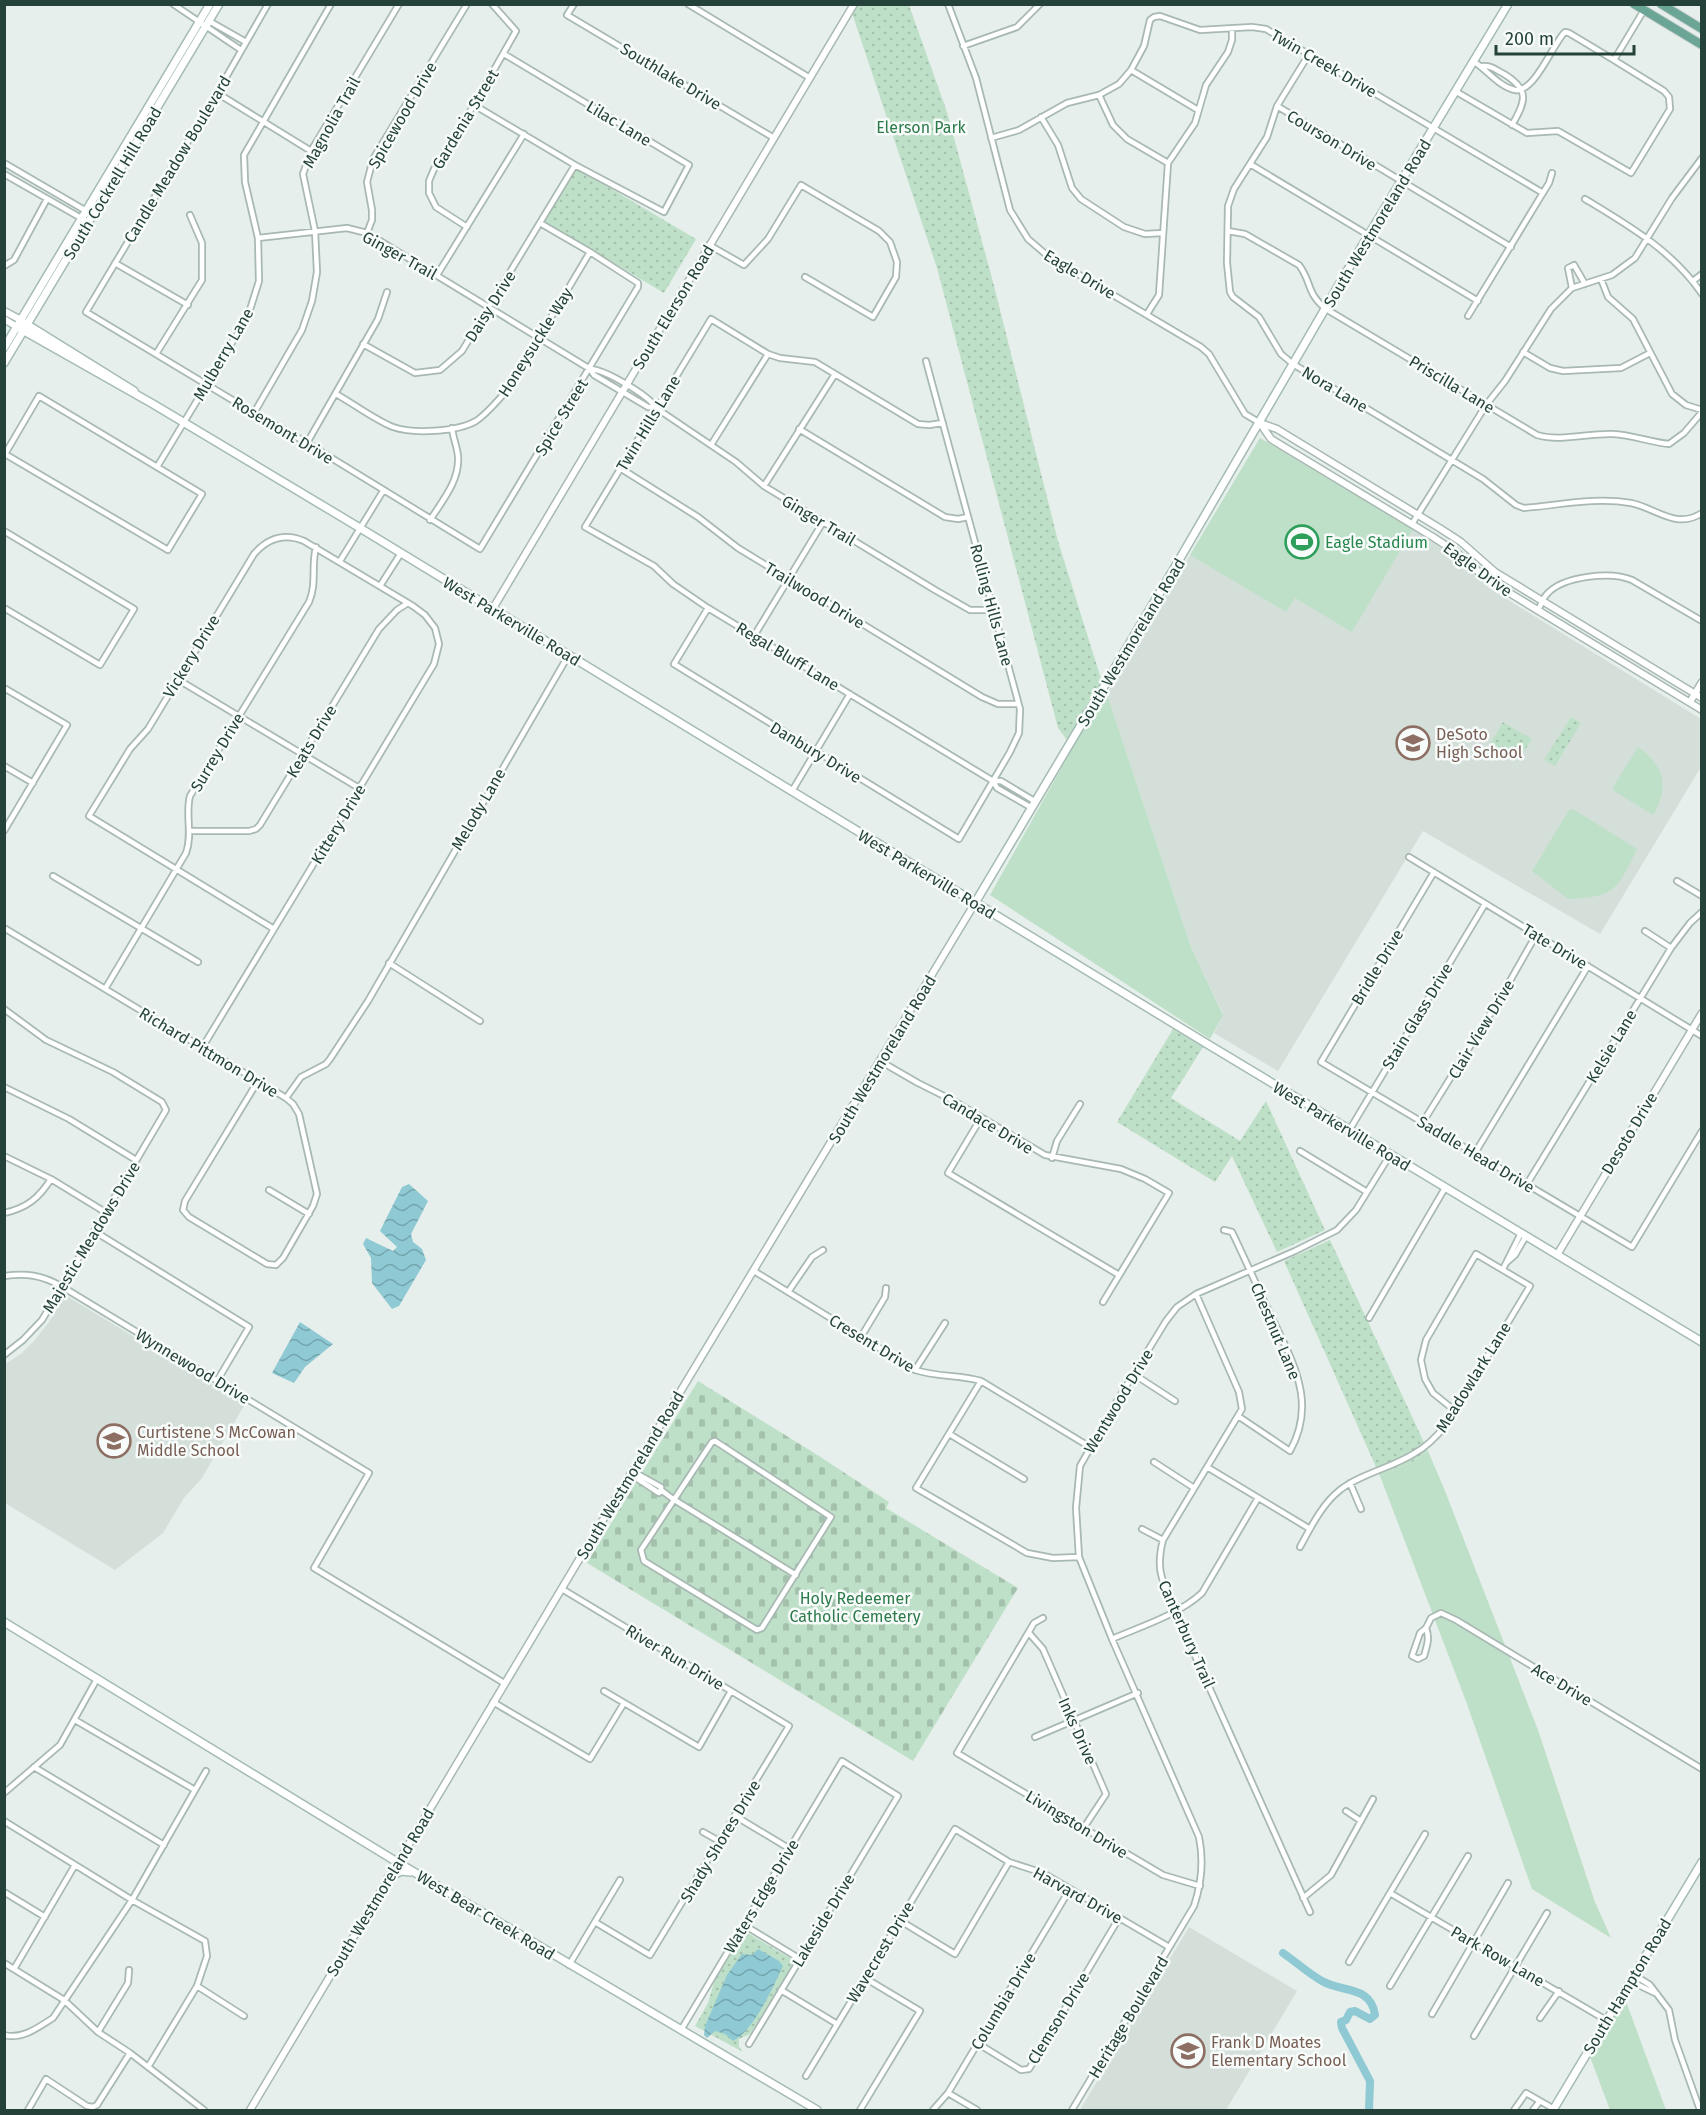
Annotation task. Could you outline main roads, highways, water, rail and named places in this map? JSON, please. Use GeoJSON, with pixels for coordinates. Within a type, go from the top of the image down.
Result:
{"type":"FeatureCollection","features":[{"type":"Feature","properties":{"kind":"main road","name":"South Cockrell Hill Road"},"geometry":{"type":"LineString","coordinates":[[142,126],[210,4]]}},
{"type":"Feature","properties":{"kind":"main road","name":"South Cockrell Hill Road"},"geometry":{"type":"LineString","coordinates":[[4,363],[22,325],[142,126],[219,4]]}},
{"type":"Feature","properties":{"kind":"main road","name":"South Westmoreland Road"},"geometry":{"type":"LineString","coordinates":[[975,903],[1508,4]]}},
{"type":"Feature","properties":{"kind":"main road"},"geometry":{"type":"LineString","coordinates":[[1634,4],[1701,45]]}},
{"type":"Feature","properties":{"kind":"main road"},"geometry":{"type":"LineString","coordinates":[[1661,4],[1701,28]]}},
{"type":"Feature","properties":{"kind":"main road","name":"South Cockrell Hill Road"},"geometry":{"type":"LineString","coordinates":[[4,348],[22,325]]}},
{"type":"Feature","properties":{"kind":"main road","name":"West Parkerville Road"},"geometry":{"type":"LineString","coordinates":[[22,325],[81,356],[153,404],[1701,1342]]}},
{"type":"Feature","properties":{"kind":"main road","name":"West Bear Creek Road"},"geometry":{"type":"LineString","coordinates":[[4,1622],[397,1862],[817,2110]]}},
{"type":"Feature","properties":{"kind":"main road","name":"South Hampton Road"},"geometry":{"type":"LineString","coordinates":[[1553,2110],[1701,1862]]}},
{"type":"Feature","properties":{"kind":"main road"},"geometry":{"type":"LineString","coordinates":[[388,1878],[400,1871],[416,1873]]}},
{"type":"Feature","properties":{"kind":"water"},"geometry":{"type":"Polygon","coordinates":[[[409,1184],[428,1201],[411,1234],[413,1242],[422,1249],[426,1260],[399,1306],[392,1309],[372,1283],[371,1258],[363,1244],[366,1238],[393,1251],[397,1247],[380,1231],[402,1187],[409,1184]]]}},
{"type":"Feature","properties":{"kind":"water"},"geometry":{"type":"Polygon","coordinates":[[[300,1322],[333,1344],[305,1367],[294,1383],[272,1373],[300,1322]]]}},
{"type":"Feature","properties":{"kind":"water"},"geometry":{"type":"Polygon","coordinates":[[[758,1949],[779,1961],[783,1966],[762,2008],[748,2028],[733,2041],[725,2034],[715,2031],[707,2038],[704,2035],[705,2026],[727,1975],[742,1954],[752,1955],[758,1949]]]}},
{"type":"Feature","properties":{"kind":"waterway"},"geometry":{"type":"LineString","coordinates":[[1283,1953],[1330,1985],[1362,1994],[1372,2005],[1375,2015],[1370,2019],[1355,2011],[1350,2012],[1346,2020],[1341,2022],[1370,2081],[1369,2110]]}},
{"type":"Feature","properties":{"kind":"place","name":"Eagle Stadium"},"geometry":{"type":"Point","coordinates":[1302,542]}},
{"type":"Feature","properties":{"kind":"place","name":"DeSoto High School"},"geometry":{"type":"Point","coordinates":[1413,743]}},
{"type":"Feature","properties":{"kind":"place","name":"Curtistene S McCowan Middle School"},"geometry":{"type":"Point","coordinates":[114,1441]}},
{"type":"Feature","properties":{"kind":"place","name":"Frank D Moates Elementary School"},"geometry":{"type":"Point","coordinates":[1188,2051]}},
{"type":"Feature","properties":{"kind":"park label","name":"Elerson Park"},"geometry":{"type":"Point","coordinates":[921,127]}},
{"type":"Feature","properties":{"kind":"park label","name":"Holy Redeemer Catholic Cemetery"},"geometry":{"type":"Point","coordinates":[855,1607]}}]}
